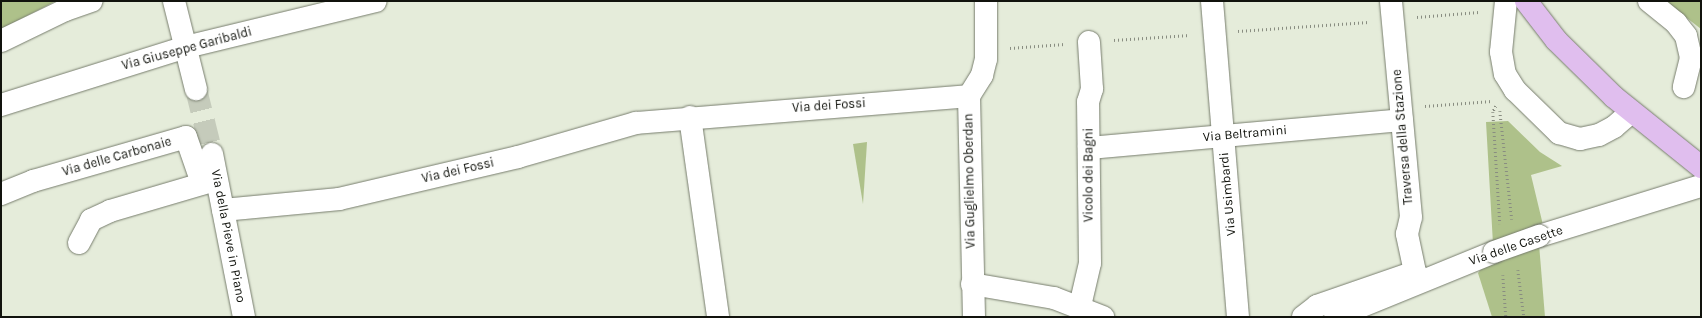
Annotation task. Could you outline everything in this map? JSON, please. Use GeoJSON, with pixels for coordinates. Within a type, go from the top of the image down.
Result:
{"type":"FeatureCollection","features":[{"type":"Feature","properties":{"kind":"main road"},"geometry":{"type":"LineString","coordinates":[[1526,1],[1570,54],[1630,112],[1701,167]]}},
{"type":"Feature","properties":{"kind":"street"},"geometry":{"type":"LineString","coordinates":[[1,41],[65,10],[91,1]]}},
{"type":"Feature","properties":{"kind":"street"},"geometry":{"type":"LineString","coordinates":[[174,1],[196,89]]}},
{"type":"Feature","properties":{"kind":"street","name":"Via Giuseppe Garibaldi"},"geometry":{"type":"LineString","coordinates":[[1,106],[186,47],[376,1]]}},
{"type":"Feature","properties":{"kind":"street","name":"Via Guglielmo Oberdan"},"geometry":{"type":"LineString","coordinates":[[974,317],[972,284],[969,96],[982,76],[987,50],[986,1]]}},
{"type":"Feature","properties":{"kind":"street","name":"Via Usimbardi"},"geometry":{"type":"LineString","coordinates":[[1212,1],[1238,317]]}},
{"type":"Feature","properties":{"kind":"street"},"geometry":{"type":"LineString","coordinates":[[1506,1],[1501,52],[1505,74],[1515,90],[1559,133],[1572,139],[1599,135],[1614,127],[1630,112]]}},
{"type":"Feature","properties":{"kind":"street"},"geometry":{"type":"LineString","coordinates":[[1649,1],[1676,23],[1686,36],[1691,58],[1684,87]]}},
{"type":"Feature","properties":{"kind":"street","name":"Traversa della Stazione"},"geometry":{"type":"LineString","coordinates":[[1303,317],[1317,306],[1415,272],[1407,234],[1411,216],[1391,10]]}},
{"type":"Feature","properties":{"kind":"street","name":"Vicolo dei Bagni"},"geometry":{"type":"LineString","coordinates":[[1080,306],[1090,262],[1088,102],[1092,89],[1090,42]]}},
{"type":"Feature","properties":{"kind":"street","name":"Via dei Fossi"},"geometry":{"type":"LineString","coordinates":[[223,210],[339,199],[518,157],[636,123],[690,117],[969,96]]}},
{"type":"Feature","properties":{"kind":"street","name":"Via Beltramini"},"geometry":{"type":"LineString","coordinates":[[1089,148],[1223,136],[1401,114]]}},
{"type":"Feature","properties":{"kind":"street"},"geometry":{"type":"LineString","coordinates":[[690,117],[718,317]]}},
{"type":"Feature","properties":{"kind":"street","name":"Via delle Carbonaie"},"geometry":{"type":"LineString","coordinates":[[1,194],[33,182],[186,137],[210,181]]}},
{"type":"Feature","properties":{"kind":"street","name":"Via della Pieve in Piano"},"geometry":{"type":"LineString","coordinates":[[212,154],[210,181],[223,210],[244,317]]}},
{"type":"Feature","properties":{"kind":"street"},"geometry":{"type":"LineString","coordinates":[[79,243],[91,220],[110,211],[210,181]]}},
{"type":"Feature","properties":{"kind":"street","name":"Via delle Casette"},"geometry":{"type":"LineString","coordinates":[[1335,317],[1498,261],[1539,236],[1701,186]]}},
{"type":"Feature","properties":{"kind":"street"},"geometry":{"type":"LineString","coordinates":[[972,284],[1054,298],[1080,306],[1103,317]]}},
{"type":"Feature","properties":{"kind":"path"},"geometry":{"type":"LineString","coordinates":[[1026,47],[1214,30],[1391,10],[1478,12]]}},
{"type":"Feature","properties":{"kind":"path"},"geometry":{"type":"LineString","coordinates":[[1401,114],[1499,100]]}},
{"type":"Feature","properties":{"kind":"path"},"geometry":{"type":"LineString","coordinates":[[1499,100],[1513,224]]}},
{"type":"Feature","properties":{"kind":"path"},"geometry":{"type":"LineString","coordinates":[[1499,100],[1493,112],[1500,230]]}},
{"type":"Feature","properties":{"kind":"path"},"geometry":{"type":"LineString","coordinates":[[1498,261],[1506,317]]}},
{"type":"Feature","properties":{"kind":"path"},"geometry":{"type":"LineString","coordinates":[[1518,263],[1524,317]]}},
{"type":"Feature","properties":{"kind":"green space"},"geometry":{"type":"Polygon","coordinates":[[[1,1],[56,1],[1,29],[1,1]]]}},
{"type":"Feature","properties":{"kind":"green space"},"geometry":{"type":"Polygon","coordinates":[[[1665,1],[1701,1],[1701,29],[1665,1]]]}},
{"type":"Feature","properties":{"kind":"green space"},"geometry":{"type":"Polygon","coordinates":[[[1508,121],[1540,152],[1562,166],[1531,175],[1543,225],[1493,244],[1486,122],[1508,121]]]}},
{"type":"Feature","properties":{"kind":"green space"},"geometry":{"type":"Polygon","coordinates":[[[867,142],[863,204],[853,144],[867,142]]]}},
{"type":"Feature","properties":{"kind":"green space"},"geometry":{"type":"Polygon","coordinates":[[[1539,244],[1545,317],[1492,317],[1478,273],[1485,264],[1539,244]]]}},
{"type":"Feature","properties":{"kind":"tunnel"},"geometry":{"type":"LineString","coordinates":[[196,89],[212,154]]}}]}
